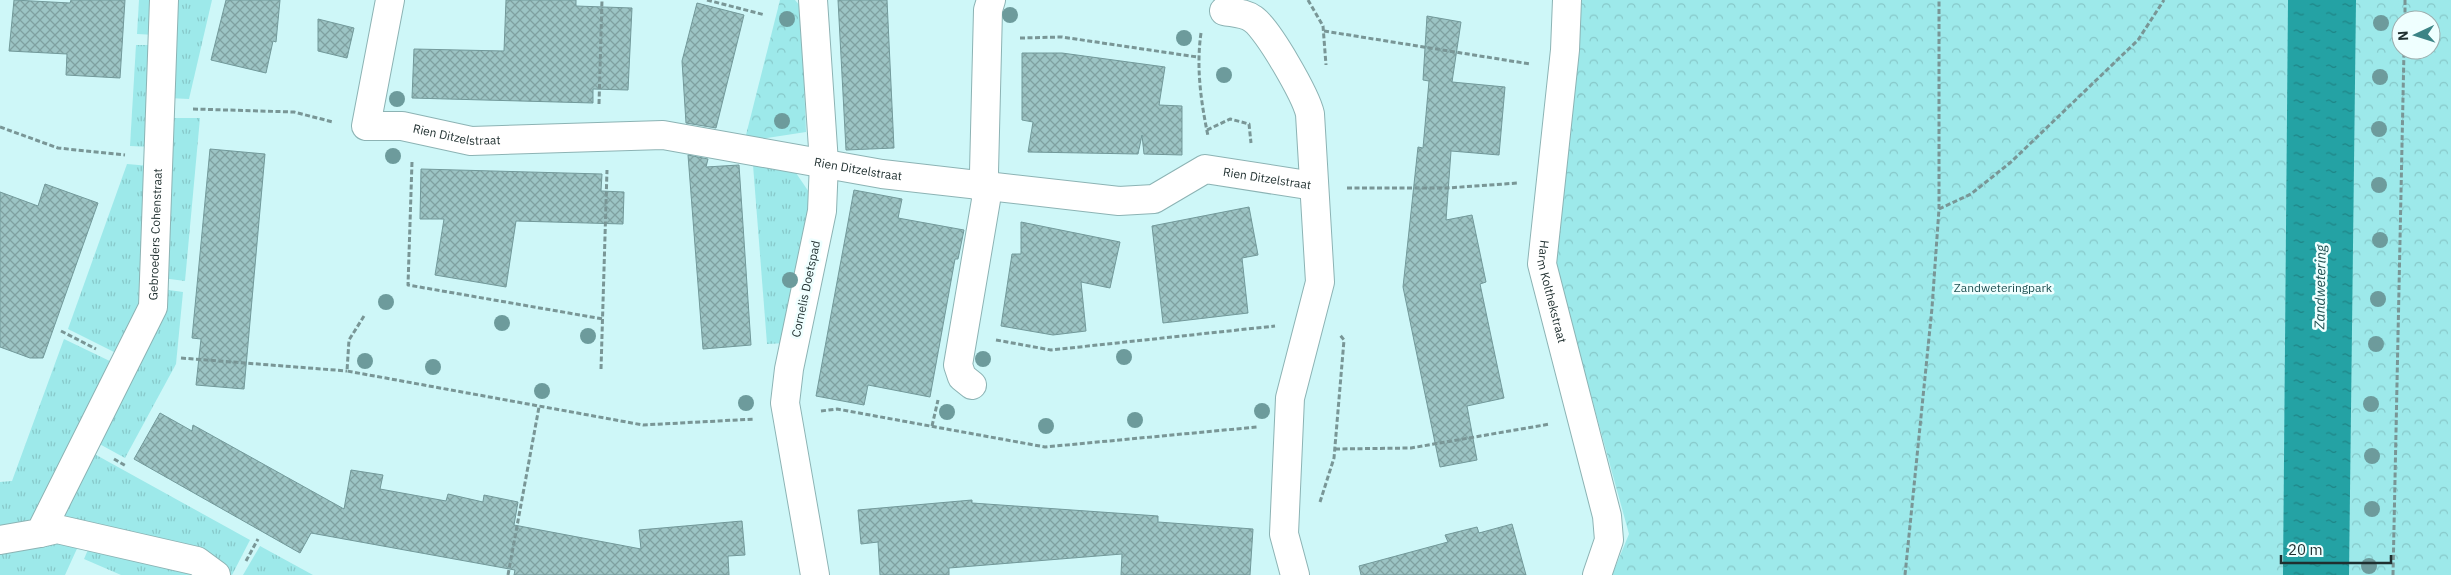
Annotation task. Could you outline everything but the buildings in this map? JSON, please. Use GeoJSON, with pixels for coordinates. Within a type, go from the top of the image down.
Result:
{"type":"FeatureCollection","features":[{"type":"Feature","properties":{"kind":"street","name":"Gebroeders Cohenstraat"},"geometry":{"type":"LineString","coordinates":[[40,533],[153,307],[164,0]]}},
{"type":"Feature","properties":{"kind":"street"},"geometry":{"type":"LineString","coordinates":[[366,126],[390,0]]}},
{"type":"Feature","properties":{"kind":"street","name":"Cornelis Doetspad"},"geometry":{"type":"LineString","coordinates":[[813,0],[824,163],[822,210],[789,369],[785,402],[815,575]]}},
{"type":"Feature","properties":{"kind":"street"},"geometry":{"type":"LineString","coordinates":[[972,385],[962,377],[959,371],[962,334],[986,200],[984,172],[987,38],[988,10],[991,0]]}},
{"type":"Feature","properties":{"kind":"street","name":"Harm Kolthekstraat"},"geometry":{"type":"LineString","coordinates":[[1567,0],[1563,69],[1542,264],[1582,418],[1608,529],[1606,551],[1597,575]]}},
{"type":"Feature","properties":{"kind":"street"},"geometry":{"type":"LineString","coordinates":[[1213,18],[1244,14],[1257,22],[1306,98],[1310,114],[1320,282],[1294,381],[1288,424],[1284,534],[1295,575]]}},
{"type":"Feature","properties":{"kind":"street","name":"Rien Ditzelstraat"},"geometry":{"type":"LineString","coordinates":[[366,126],[402,126],[471,142],[663,135],[882,174],[1119,202],[1154,199],[1205,169],[1314,186]]}},
{"type":"Feature","properties":{"kind":"street"},"geometry":{"type":"LineString","coordinates":[[0,540],[57,529],[197,560],[229,571]]}},
{"type":"Feature","properties":{"kind":"path"},"geometry":{"type":"LineString","coordinates":[[601,369],[602,0]]}},
{"type":"Feature","properties":{"kind":"path"},"geometry":{"type":"LineString","coordinates":[[707,0],[765,15]]}},
{"type":"Feature","properties":{"kind":"path"},"geometry":{"type":"LineString","coordinates":[[1306,98],[1326,73],[1323,26],[1308,0]]}},
{"type":"Feature","properties":{"kind":"path"},"geometry":{"type":"LineString","coordinates":[[1905,575],[1932,308],[1939,209],[1941,130],[1939,0]]}},
{"type":"Feature","properties":{"kind":"path"},"geometry":{"type":"LineString","coordinates":[[1939,209],[1971,194],[2011,162],[2138,40],[2164,0]]}},
{"type":"Feature","properties":{"kind":"path"},"geometry":{"type":"LineString","coordinates":[[1213,18],[1197,56],[1202,108],[1216,171]]}},
{"type":"Feature","properties":{"kind":"path"},"geometry":{"type":"LineString","coordinates":[[1324,31],[1563,69]]}},
{"type":"Feature","properties":{"kind":"path"},"geometry":{"type":"LineString","coordinates":[[987,38],[1062,37],[1197,56]]}},
{"type":"Feature","properties":{"kind":"path"},"geometry":{"type":"LineString","coordinates":[[2393,575],[2404,60]]}},
{"type":"Feature","properties":{"kind":"path"},"geometry":{"type":"LineString","coordinates":[[160,107],[294,112],[349,126],[366,126]]}},
{"type":"Feature","properties":{"kind":"path"},"geometry":{"type":"LineString","coordinates":[[1207,130],[1230,119],[1249,124],[1253,176]]}},
{"type":"Feature","properties":{"kind":"path"},"geometry":{"type":"LineString","coordinates":[[0,127],[58,148],[158,158]]}},
{"type":"Feature","properties":{"kind":"path"},"geometry":{"type":"LineString","coordinates":[[413,129],[408,285],[602,320]]}},
{"type":"Feature","properties":{"kind":"path","name":"Rien Ditzelstraat"},"geometry":{"type":"LineString","coordinates":[[1314,186],[1330,188],[1447,188],[1550,181]]}},
{"type":"Feature","properties":{"kind":"path"},"geometry":{"type":"LineString","coordinates":[[962,334],[1051,350],[1310,322]]}},
{"type":"Feature","properties":{"kind":"path"},"geometry":{"type":"LineString","coordinates":[[181,358],[347,371]]}},
{"type":"Feature","properties":{"kind":"path"},"geometry":{"type":"LineString","coordinates":[[508,575],[539,407]]}},
{"type":"Feature","properties":{"kind":"path"},"geometry":{"type":"LineString","coordinates":[[1335,449],[1411,448],[1582,418]]}},
{"type":"Feature","properties":{"kind":"path"},"geometry":{"type":"LineString","coordinates":[[229,571],[258,539]]}},
{"type":"Feature","properties":{"kind":"green space"},"geometry":{"type":"Polygon","coordinates":[[[139,0],[157,0],[156,35],[137,34],[139,0]]]}},
{"type":"Feature","properties":{"kind":"green space"},"geometry":{"type":"Polygon","coordinates":[[[172,0],[212,0],[189,99],[168,98],[172,0]]]}},
{"type":"Feature","properties":{"kind":"green space"},"geometry":{"type":"Polygon","coordinates":[[[780,0],[795,0],[801,7],[806,132],[760,139],[746,135],[780,0]]]}},
{"type":"Feature","properties":{"kind":"green space","name":"Zandweteringpark"},"geometry":{"type":"Polygon","coordinates":[[[1581,0],[2451,0],[2451,575],[1612,575],[1629,534],[1555,265],[1581,0]]]}},
{"type":"Feature","properties":{"kind":"green space"},"geometry":{"type":"Polygon","coordinates":[[[136,45],[155,45],[151,147],[130,146],[136,45]]]}},
{"type":"Feature","properties":{"kind":"green space"},"geometry":{"type":"Polygon","coordinates":[[[168,118],[200,118],[185,281],[162,278],[168,118]]]}},
{"type":"Feature","properties":{"kind":"green space"},"geometry":{"type":"Polygon","coordinates":[[[127,164],[150,166],[146,305],[120,355],[68,329],[127,164]]]}},
{"type":"Feature","properties":{"kind":"green space"},"geometry":{"type":"Polygon","coordinates":[[[753,165],[796,173],[813,198],[786,343],[767,344],[753,165]]]}},
{"type":"Feature","properties":{"kind":"green space"},"geometry":{"type":"Polygon","coordinates":[[[162,289],[183,292],[176,364],[125,458],[94,441],[162,289]]]}},
{"type":"Feature","properties":{"kind":"green space"},"geometry":{"type":"Polygon","coordinates":[[[64,339],[116,364],[30,527],[0,532],[0,482],[12,481],[64,339]]]}},
{"type":"Feature","properties":{"kind":"green space"},"geometry":{"type":"Polygon","coordinates":[[[89,451],[250,540],[232,575],[56,521],[89,451]]]}},
{"type":"Feature","properties":{"kind":"green space"},"geometry":{"type":"Polygon","coordinates":[[[59,537],[80,542],[65,575],[0,575],[0,549],[59,537]]]}},
{"type":"Feature","properties":{"kind":"green space"},"geometry":{"type":"Polygon","coordinates":[[[90,545],[203,575],[121,575],[84,559],[90,545]]]}},
{"type":"Feature","properties":{"kind":"green space"},"geometry":{"type":"Polygon","coordinates":[[[260,546],[313,575],[243,575],[260,546]]]}},
{"type":"Feature","properties":{"kind":"water","name":"Zandwetering"},"geometry":{"type":"Polygon","coordinates":[[[2288,0],[2356,0],[2349,575],[2283,575],[2288,0]]]}}]}
